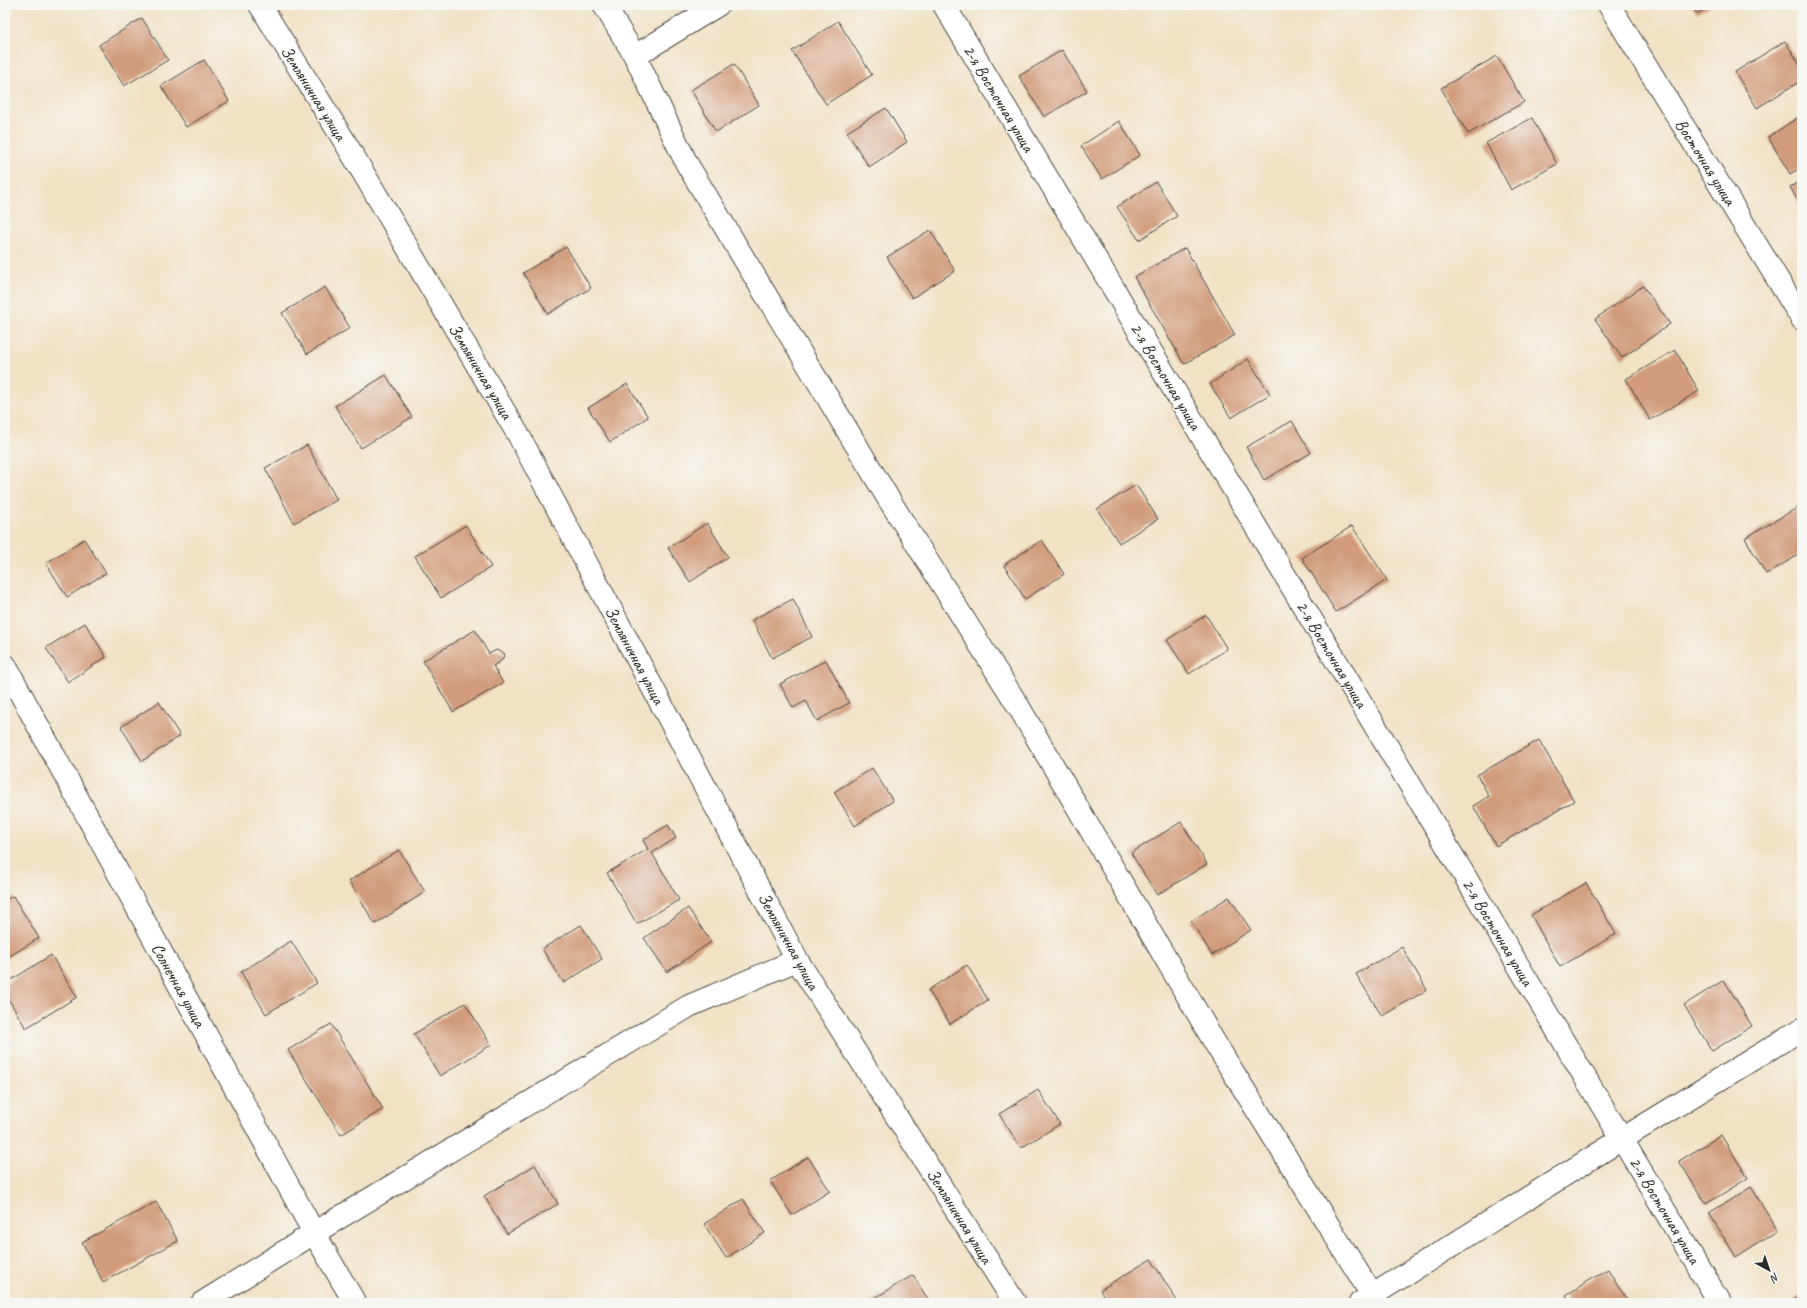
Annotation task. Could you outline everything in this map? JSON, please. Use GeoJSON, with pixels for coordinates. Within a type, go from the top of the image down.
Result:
{"type":"FeatureCollection","features":[{"type":"Feature","properties":{"kind":"street","name":"Земляничная улица"},"geometry":{"type":"LineString","coordinates":[[260,5],[345,142],[519,436],[797,960],[1015,1303]]}},
{"type":"Feature","properties":{"kind":"street"},"geometry":{"type":"LineString","coordinates":[[604,5],[635,56],[691,171],[888,498],[1020,709],[1216,1043],[1370,1300],[1622,1139],[1802,1029]]}},
{"type":"Feature","properties":{"kind":"street"},"geometry":{"type":"LineString","coordinates":[[635,56],[718,5]]}},
{"type":"Feature","properties":{"kind":"street","name":"2-я Восточная улица"},"geometry":{"type":"LineString","coordinates":[[944,5],[1720,1303]]}},
{"type":"Feature","properties":{"kind":"street","name":"Восточная улица"},"geometry":{"type":"LineString","coordinates":[[1609,5],[1802,319]]}},
{"type":"Feature","properties":{"kind":"street","name":"Солнечная улица"},"geometry":{"type":"LineString","coordinates":[[5,666],[314,1233],[355,1303]]}},
{"type":"Feature","properties":{"kind":"street"},"geometry":{"type":"LineString","coordinates":[[202,1303],[314,1233],[689,1006],[797,960]]}},
{"type":"Feature","properties":{"kind":"building"},"geometry":{"type":"Polygon","coordinates":[[[1692,5],[1712,5],[1697,14],[1692,5]]]}},
{"type":"Feature","properties":{"kind":"building"},"geometry":{"type":"Polygon","coordinates":[[[142,18],[168,60],[124,86],[99,45],[142,18]]]}},
{"type":"Feature","properties":{"kind":"building"},"geometry":{"type":"Polygon","coordinates":[[[838,21],[872,75],[826,104],[792,51],[838,21]]]}},
{"type":"Feature","properties":{"kind":"building"},"geometry":{"type":"Polygon","coordinates":[[[1785,41],[1802,68],[1802,80],[1757,108],[1735,72],[1785,41]]]}},
{"type":"Feature","properties":{"kind":"building"},"geometry":{"type":"Polygon","coordinates":[[[1062,50],[1087,91],[1044,117],[1019,76],[1062,50]]]}},
{"type":"Feature","properties":{"kind":"building"},"geometry":{"type":"Polygon","coordinates":[[[1497,56],[1524,102],[1468,134],[1441,88],[1497,56]]]}},
{"type":"Feature","properties":{"kind":"building"},"geometry":{"type":"Polygon","coordinates":[[[204,60],[229,101],[186,127],[161,86],[204,60]]]}},
{"type":"Feature","properties":{"kind":"building"},"geometry":{"type":"Polygon","coordinates":[[[734,64],[759,105],[716,132],[691,90],[734,64]]]}},
{"type":"Feature","properties":{"kind":"building"},"geometry":{"type":"Polygon","coordinates":[[[886,108],[907,142],[869,167],[847,132],[886,108]]]}},
{"type":"Feature","properties":{"kind":"building"},"geometry":{"type":"Polygon","coordinates":[[[1802,115],[1802,167],[1790,174],[1768,137],[1802,115]]]}},
{"type":"Feature","properties":{"kind":"building"},"geometry":{"type":"Polygon","coordinates":[[[1532,118],[1557,164],[1511,190],[1486,143],[1532,118]]]}},
{"type":"Feature","properties":{"kind":"building"},"geometry":{"type":"Polygon","coordinates":[[[1119,121],[1140,155],[1102,179],[1081,146],[1119,121]]]}},
{"type":"Feature","properties":{"kind":"building"},"geometry":{"type":"Polygon","coordinates":[[[1802,180],[1802,208],[1790,187],[1802,180]]]}},
{"type":"Feature","properties":{"kind":"building"},"geometry":{"type":"Polygon","coordinates":[[[1156,182],[1177,216],[1139,240],[1117,207],[1156,182]]]}},
{"type":"Feature","properties":{"kind":"building"},"geometry":{"type":"Polygon","coordinates":[[[930,230],[955,271],[912,298],[887,257],[930,230]]]}},
{"type":"Feature","properties":{"kind":"building"},"geometry":{"type":"Polygon","coordinates":[[[566,247],[591,288],[548,314],[523,273],[566,247]]]}},
{"type":"Feature","properties":{"kind":"building"},"geometry":{"type":"Polygon","coordinates":[[[1185,248],[1235,335],[1184,364],[1134,277],[1185,248]]]}},
{"type":"Feature","properties":{"kind":"building"},"geometry":{"type":"Polygon","coordinates":[[[1643,286],[1670,324],[1622,358],[1595,319],[1643,286]]]}},
{"type":"Feature","properties":{"kind":"building"},"geometry":{"type":"Polygon","coordinates":[[[325,287],[350,328],[307,354],[282,313],[325,287]]]}},
{"type":"Feature","properties":{"kind":"building"},"geometry":{"type":"Polygon","coordinates":[[[1675,350],[1699,391],[1650,420],[1626,379],[1675,350]]]}},
{"type":"Feature","properties":{"kind":"building"},"geometry":{"type":"Polygon","coordinates":[[[1248,359],[1270,394],[1231,418],[1210,384],[1248,359]]]}},
{"type":"Feature","properties":{"kind":"building"},"geometry":{"type":"Polygon","coordinates":[[[386,375],[412,417],[361,448],[335,406],[386,375]]]}},
{"type":"Feature","properties":{"kind":"building"},"geometry":{"type":"Polygon","coordinates":[[[627,384],[648,417],[610,442],[588,408],[627,384]]]}},
{"type":"Feature","properties":{"kind":"building"},"geometry":{"type":"Polygon","coordinates":[[[1292,421],[1311,453],[1264,480],[1246,447],[1292,421]]]}},
{"type":"Feature","properties":{"kind":"building"},"geometry":{"type":"Polygon","coordinates":[[[307,445],[337,500],[294,523],[265,468],[307,445]]]}},
{"type":"Feature","properties":{"kind":"building"},"geometry":{"type":"Polygon","coordinates":[[[1136,485],[1158,519],[1119,543],[1097,509],[1136,485]]]}},
{"type":"Feature","properties":{"kind":"building"},"geometry":{"type":"Polygon","coordinates":[[[1802,505],[1802,553],[1766,574],[1745,538],[1802,505]]]}},
{"type":"Feature","properties":{"kind":"building"},"geometry":{"type":"Polygon","coordinates":[[[707,523],[728,557],[690,582],[668,548],[707,523]]]}},
{"type":"Feature","properties":{"kind":"building"},"geometry":{"type":"Polygon","coordinates":[[[466,525],[491,567],[441,598],[415,556],[466,525]]]}},
{"type":"Feature","properties":{"kind":"building"},"geometry":{"type":"Polygon","coordinates":[[[1352,526],[1387,580],[1336,612],[1302,558],[1352,526]]]}},
{"type":"Feature","properties":{"kind":"building"},"geometry":{"type":"Polygon","coordinates":[[[84,539],[106,573],[67,597],[46,563],[84,539]]]}},
{"type":"Feature","properties":{"kind":"building"},"geometry":{"type":"Polygon","coordinates":[[[1042,540],[1064,574],[1025,599],[1004,565],[1042,540]]]}},
{"type":"Feature","properties":{"kind":"building"},"geometry":{"type":"Polygon","coordinates":[[[793,599],[812,637],[772,658],[752,620],[793,599]]]}},
{"type":"Feature","properties":{"kind":"building"},"geometry":{"type":"Polygon","coordinates":[[[1206,615],[1227,649],[1189,674],[1167,640],[1206,615]]]}},
{"type":"Feature","properties":{"kind":"building"},"geometry":{"type":"Polygon","coordinates":[[[85,623],[106,657],[68,682],[46,648],[85,623]]]}},
{"type":"Feature","properties":{"kind":"building"},"geometry":{"type":"Polygon","coordinates":[[[475,630],[489,654],[496,650],[505,654],[501,661],[493,666],[503,683],[453,712],[423,661],[475,630]]]}},
{"type":"Feature","properties":{"kind":"building"},"geometry":{"type":"Polygon","coordinates":[[[826,660],[849,703],[817,721],[806,701],[793,708],[780,684],[826,660]]]}},
{"type":"Feature","properties":{"kind":"building"},"geometry":{"type":"Polygon","coordinates":[[[159,702],[180,736],[142,761],[121,727],[159,702]]]}},
{"type":"Feature","properties":{"kind":"building"},"geometry":{"type":"Polygon","coordinates":[[[1539,740],[1574,801],[1496,846],[1473,806],[1489,796],[1477,775],[1539,740]]]}},
{"type":"Feature","properties":{"kind":"building"},"geometry":{"type":"Polygon","coordinates":[[[872,768],[893,801],[855,826],[834,792],[872,768]]]}},
{"type":"Feature","properties":{"kind":"building"},"geometry":{"type":"Polygon","coordinates":[[[1181,822],[1207,864],[1157,895],[1131,853],[1181,822]]]}},
{"type":"Feature","properties":{"kind":"building"},"geometry":{"type":"Polygon","coordinates":[[[668,825],[676,838],[652,853],[679,900],[637,924],[607,873],[648,849],[643,840],[668,825]]]}},
{"type":"Feature","properties":{"kind":"building"},"geometry":{"type":"Polygon","coordinates":[[[399,850],[425,892],[375,924],[349,881],[399,850]]]}},
{"type":"Feature","properties":{"kind":"building"},"geometry":{"type":"Polygon","coordinates":[[[1586,883],[1616,934],[1560,967],[1531,915],[1586,883]]]}},
{"type":"Feature","properties":{"kind":"building"},"geometry":{"type":"Polygon","coordinates":[[[13,896],[39,938],[5,959],[5,901],[13,896]]]}},
{"type":"Feature","properties":{"kind":"building"},"geometry":{"type":"Polygon","coordinates":[[[1229,897],[1251,930],[1212,955],[1191,921],[1229,897]]]}},
{"type":"Feature","properties":{"kind":"building"},"geometry":{"type":"Polygon","coordinates":[[[688,908],[711,942],[667,972],[644,938],[688,908]]]}},
{"type":"Feature","properties":{"kind":"building"},"geometry":{"type":"Polygon","coordinates":[[[581,925],[602,959],[564,983],[542,949],[581,925]]]}},
{"type":"Feature","properties":{"kind":"building"},"geometry":{"type":"Polygon","coordinates":[[[291,941],[317,983],[266,1014],[241,972],[291,941]]]}},
{"type":"Feature","properties":{"kind":"building"},"geometry":{"type":"Polygon","coordinates":[[[1402,947],[1427,990],[1382,1016],[1356,974],[1402,947]]]}},
{"type":"Feature","properties":{"kind":"building"},"geometry":{"type":"Polygon","coordinates":[[[51,955],[77,997],[26,1028],[5,994],[5,984],[51,955]]]}},
{"type":"Feature","properties":{"kind":"building"},"geometry":{"type":"Polygon","coordinates":[[[967,965],[988,1000],[950,1024],[928,990],[967,965]]]}},
{"type":"Feature","properties":{"kind":"building"},"geometry":{"type":"Polygon","coordinates":[[[1724,980],[1752,1026],[1712,1051],[1684,1005],[1724,980]]]}},
{"type":"Feature","properties":{"kind":"building"},"geometry":{"type":"Polygon","coordinates":[[[465,1003],[491,1045],[440,1076],[414,1034],[465,1003]]]}},
{"type":"Feature","properties":{"kind":"building"},"geometry":{"type":"Polygon","coordinates":[[[331,1024],[383,1109],[341,1135],[288,1050],[331,1024]]]}},
{"type":"Feature","properties":{"kind":"building"},"geometry":{"type":"Polygon","coordinates":[[[1038,1090],[1060,1124],[1021,1148],[999,1114],[1038,1090]]]}},
{"type":"Feature","properties":{"kind":"building"},"geometry":{"type":"Polygon","coordinates":[[[1721,1135],[1748,1178],[1706,1204],[1679,1161],[1721,1135]]]}},
{"type":"Feature","properties":{"kind":"building"},"geometry":{"type":"Polygon","coordinates":[[[808,1157],[830,1191],[792,1215],[770,1181],[808,1157]]]}},
{"type":"Feature","properties":{"kind":"building"},"geometry":{"type":"Polygon","coordinates":[[[535,1165],[558,1204],[507,1234],[484,1196],[535,1165]]]}},
{"type":"Feature","properties":{"kind":"building"},"geometry":{"type":"Polygon","coordinates":[[[1751,1187],[1778,1230],[1736,1257],[1709,1213],[1751,1187]]]}},
{"type":"Feature","properties":{"kind":"building"},"geometry":{"type":"Polygon","coordinates":[[[743,1199],[765,1233],[726,1258],[704,1224],[743,1199]]]}},
{"type":"Feature","properties":{"kind":"building"},"geometry":{"type":"Polygon","coordinates":[[[156,1202],[178,1241],[103,1282],[82,1242],[156,1202]]]}},
{"type":"Feature","properties":{"kind":"building"},"geometry":{"type":"Polygon","coordinates":[[[1151,1259],[1177,1301],[1174,1303],[1108,1303],[1100,1290],[1151,1259]]]}},
{"type":"Feature","properties":{"kind":"building"},"geometry":{"type":"Polygon","coordinates":[[[1608,1269],[1629,1303],[1571,1303],[1566,1295],[1608,1269]]]}},
{"type":"Feature","properties":{"kind":"building"},"geometry":{"type":"Polygon","coordinates":[[[913,1275],[930,1303],[867,1303],[913,1275]]]}},
{"type":"Feature","properties":{"kind":"building"},"geometry":{"type":"Polygon","coordinates":[[[1802,1295],[1802,1303],[1790,1303],[1802,1295]]]}}]}
